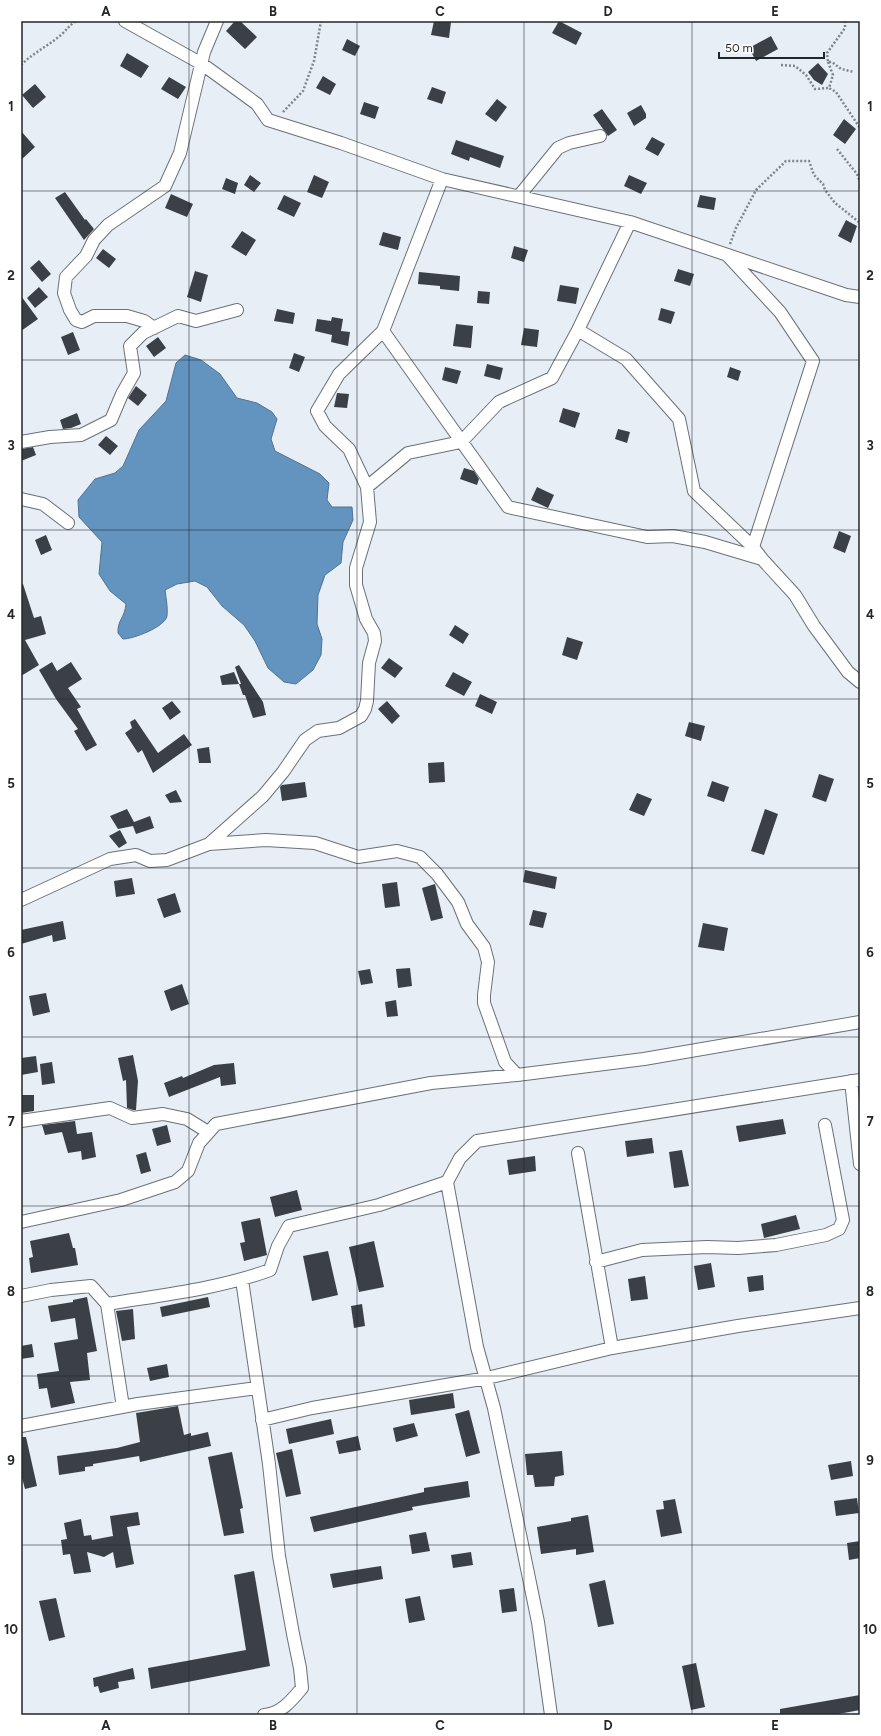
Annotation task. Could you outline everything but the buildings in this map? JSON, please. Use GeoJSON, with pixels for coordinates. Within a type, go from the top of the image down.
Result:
{"type":"FeatureCollection","features":[{"type":"Feature","properties":{"kind":"street"},"geometry":{"type":"LineString","coordinates":[[125,21],[202,64],[257,104],[268,120],[340,143],[442,179],[630,222],[846,295],[860,297]]}},
{"type":"Feature","properties":{"kind":"street"},"geometry":{"type":"LineString","coordinates":[[154,328],[144,321],[127,316],[94,316],[82,322],[76,320],[70,310],[64,293],[66,277],[86,256],[94,240],[108,225],[165,186],[180,153],[204,52],[217,21]]}},
{"type":"Feature","properties":{"kind":"street"},"geometry":{"type":"LineString","coordinates":[[519,196],[558,148],[570,143],[600,136]]}},
{"type":"Feature","properties":{"kind":"street"},"geometry":{"type":"LineString","coordinates":[[209,844],[263,796],[283,772],[305,740],[318,731],[340,728],[361,716],[368,701],[370,663],[375,641],[374,633],[366,619],[356,585],[356,568],[370,522],[367,487],[349,449],[325,426],[317,410],[339,374],[383,331],[442,179]]}},
{"type":"Feature","properties":{"kind":"street"},"geometry":{"type":"LineString","coordinates":[[367,487],[408,453],[461,442],[499,402],[552,378],[578,330],[630,222]]}},
{"type":"Feature","properties":{"kind":"street"},"geometry":{"type":"LineString","coordinates":[[726,254],[780,312],[813,361],[753,547]]}},
{"type":"Feature","properties":{"kind":"street"},"geometry":{"type":"LineString","coordinates":[[21,442],[50,437],[81,435],[111,420],[122,394],[134,373],[130,346],[143,333],[178,316],[196,320],[222,315],[237,310]]}},
{"type":"Feature","properties":{"kind":"street"},"geometry":{"type":"LineString","coordinates":[[578,330],[626,359],[679,419],[694,491],[753,547],[794,595],[814,626],[848,672],[860,682]]}},
{"type":"Feature","properties":{"kind":"street"},"geometry":{"type":"LineString","coordinates":[[383,331],[508,508],[647,537],[672,536],[698,541],[762,559]]}},
{"type":"Feature","properties":{"kind":"street"},"geometry":{"type":"LineString","coordinates":[[21,498],[43,504],[68,522]]}},
{"type":"Feature","properties":{"kind":"street"},"geometry":{"type":"LineString","coordinates":[[21,900],[110,859],[136,855],[150,862],[167,860],[209,844],[266,840],[315,843],[358,858],[397,851],[420,857],[437,874],[458,902],[467,924],[484,947],[488,962],[484,1003],[505,1062],[517,1075]]}},
{"type":"Feature","properties":{"kind":"street"},"geometry":{"type":"LineString","coordinates":[[21,1222],[121,1200],[175,1182],[188,1171],[199,1143],[216,1124],[431,1083],[517,1075],[644,1059],[860,1022]]}},
{"type":"Feature","properties":{"kind":"street"},"geometry":{"type":"LineString","coordinates":[[551,1715],[538,1622],[497,1423],[475,1340],[447,1182],[460,1158],[477,1141],[855,1081],[860,1164]]}},
{"type":"Feature","properties":{"kind":"street"},"geometry":{"type":"LineString","coordinates":[[21,1121],[110,1108],[132,1118],[163,1114],[187,1119],[208,1132]]}},
{"type":"Feature","properties":{"kind":"street"},"geometry":{"type":"LineString","coordinates":[[596,1262],[642,1250],[708,1246],[738,1248],[776,1245],[826,1235],[839,1229],[842,1220],[825,1126]]}},
{"type":"Feature","properties":{"kind":"street"},"geometry":{"type":"LineString","coordinates":[[578,1153],[612,1348]]}},
{"type":"Feature","properties":{"kind":"street"},"geometry":{"type":"LineString","coordinates":[[107,1304],[242,1280],[270,1270],[278,1246],[289,1226],[379,1204],[447,1182]]}},
{"type":"Feature","properties":{"kind":"street"},"geometry":{"type":"LineString","coordinates":[[242,1280],[269,1464],[279,1556],[300,1668],[302,1688],[290,1704],[272,1715],[264,1715]]}},
{"type":"Feature","properties":{"kind":"street"},"geometry":{"type":"LineString","coordinates":[[21,1296],[51,1290],[91,1286],[107,1304],[123,1407]]}},
{"type":"Feature","properties":{"kind":"street"},"geometry":{"type":"LineString","coordinates":[[262,1420],[312,1408],[486,1378],[612,1348],[738,1326],[860,1308]]}},
{"type":"Feature","properties":{"kind":"street"},"geometry":{"type":"LineString","coordinates":[[21,1426],[123,1407],[257,1388]]}},
{"type":"Feature","properties":{"kind":"path"},"geometry":{"type":"LineString","coordinates":[[21,65],[31,55],[62,34],[67,26],[76,21]]}},
{"type":"Feature","properties":{"kind":"path"},"geometry":{"type":"LineString","coordinates":[[282,114],[304,90],[314,61],[321,21]]}},
{"type":"Feature","properties":{"kind":"path"},"geometry":{"type":"LineString","coordinates":[[829,88],[833,75],[828,62],[827,54],[845,28],[845,21]]}},
{"type":"Feature","properties":{"kind":"path"},"geometry":{"type":"LineString","coordinates":[[828,62],[832,62],[841,69],[854,72]]}},
{"type":"Feature","properties":{"kind":"path"},"geometry":{"type":"LineString","coordinates":[[781,65],[795,66],[806,75],[815,89],[829,88],[836,92],[860,128]]}},
{"type":"Feature","properties":{"kind":"path"},"geometry":{"type":"LineString","coordinates":[[837,149],[857,174],[860,182]]}},
{"type":"Feature","properties":{"kind":"path"},"geometry":{"type":"LineString","coordinates":[[726,254],[736,228],[756,190],[786,161],[809,161],[814,175],[823,184],[825,190],[835,203],[860,223]]}},
{"type":"Feature","properties":{"kind":"water"},"geometry":{"type":"Polygon","coordinates":[[[185,355],[201,360],[220,374],[237,398],[257,403],[272,412],[277,419],[271,439],[275,451],[320,474],[329,483],[327,500],[332,507],[352,507],[353,520],[343,542],[341,563],[325,575],[318,595],[317,624],[322,639],[321,655],[313,670],[296,684],[284,682],[268,668],[255,641],[244,625],[222,606],[207,587],[195,581],[177,584],[165,590],[167,616],[161,624],[141,635],[128,638],[123,639],[118,633],[126,604],[110,591],[99,574],[102,542],[79,517],[78,500],[95,479],[115,473],[123,466],[139,430],[166,401],[176,363],[185,355]]]}}]}
